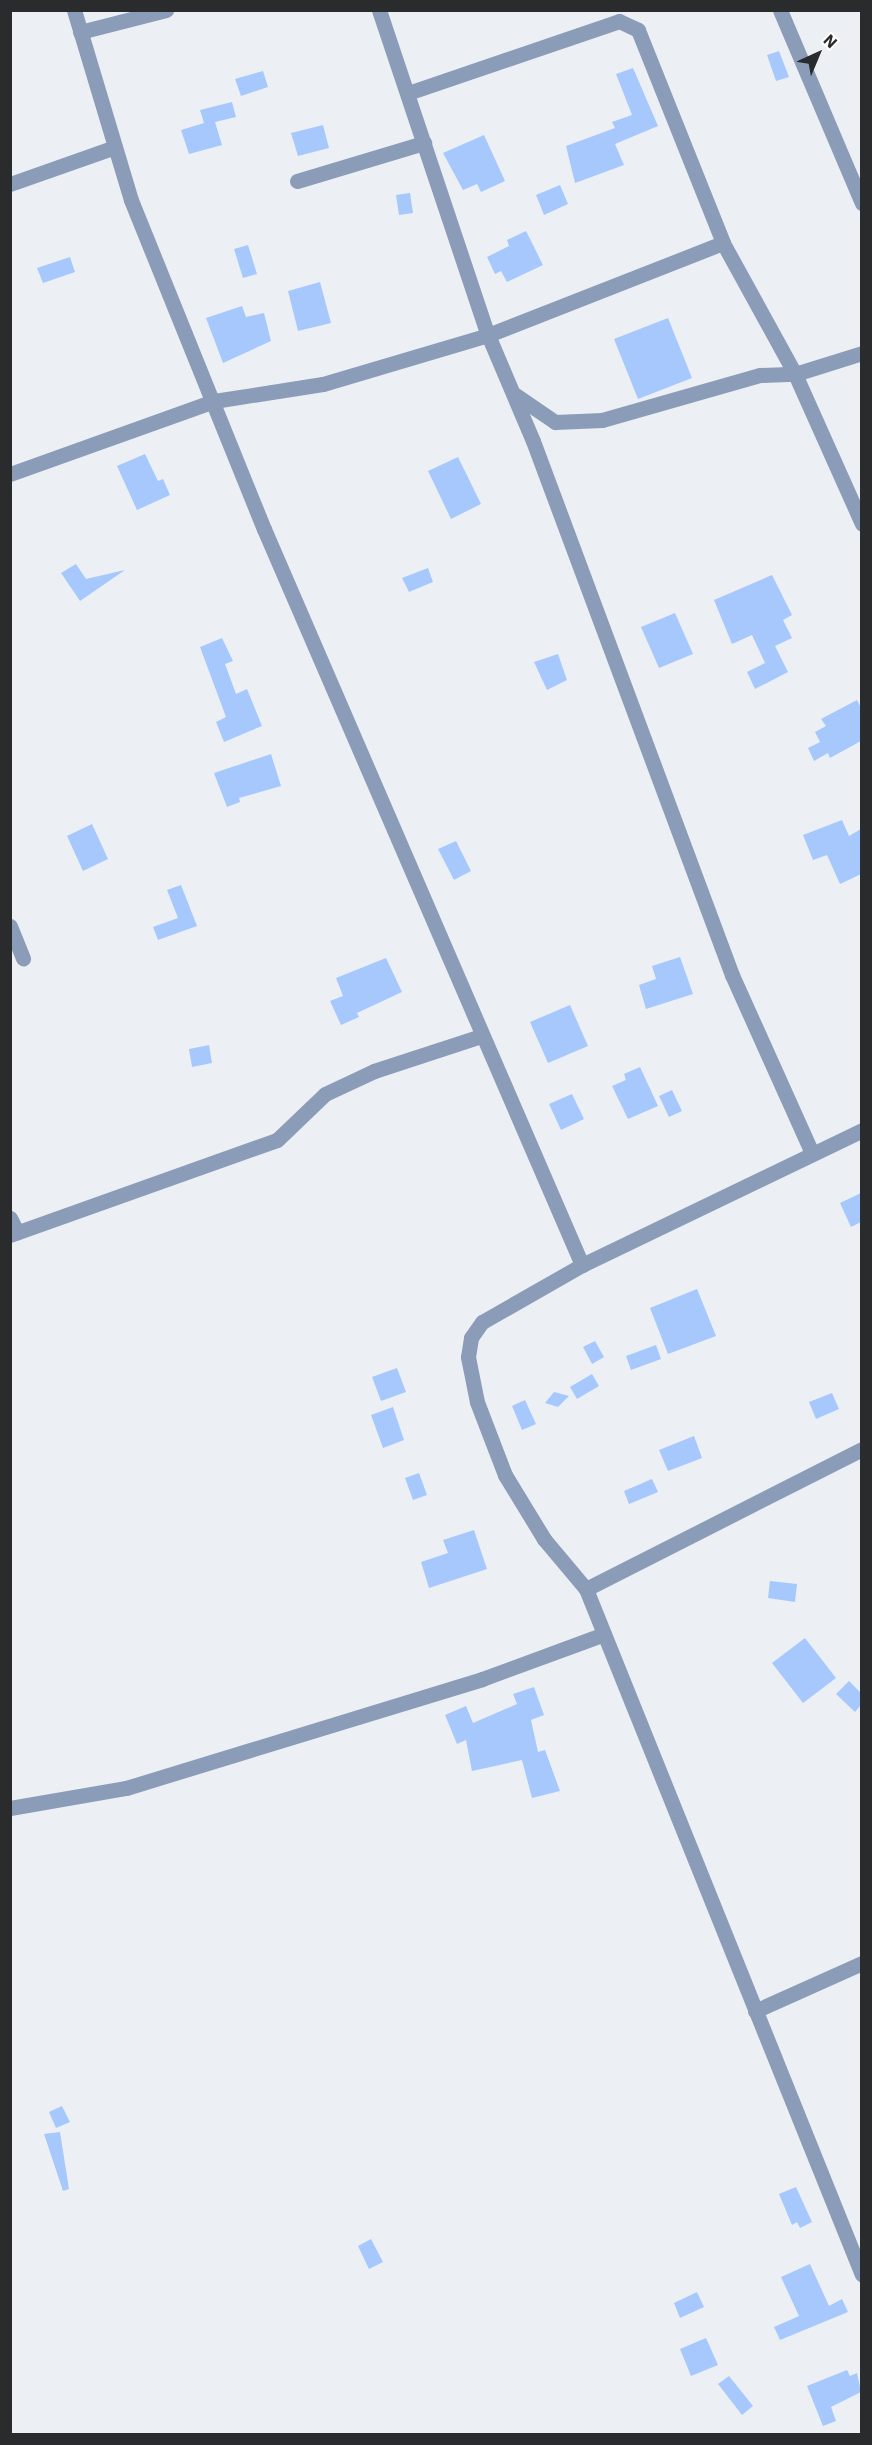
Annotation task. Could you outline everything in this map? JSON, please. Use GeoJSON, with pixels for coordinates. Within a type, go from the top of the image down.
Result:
{"type":"FeatureCollection","features":[{"type":"Feature","properties":{"kind":"street"},"geometry":{"type":"LineString","coordinates":[[74,10],[131,200],[264,529],[582,1265]]}},
{"type":"Feature","properties":{"kind":"street"},"geometry":{"type":"LineString","coordinates":[[80,32],[166,10]]}},
{"type":"Feature","properties":{"kind":"street"},"geometry":{"type":"LineString","coordinates":[[379,10],[488,336],[513,393],[732,975],[812,1153]]}},
{"type":"Feature","properties":{"kind":"street"},"geometry":{"type":"LineString","coordinates":[[780,10],[861,203]]}},
{"type":"Feature","properties":{"kind":"street"},"geometry":{"type":"LineString","coordinates":[[408,93],[619,21],[638,30],[648,48],[723,243],[795,374],[861,524]]}},
{"type":"Feature","properties":{"kind":"street"},"geometry":{"type":"LineString","coordinates":[[297,181],[424,144]]}},
{"type":"Feature","properties":{"kind":"street"},"geometry":{"type":"LineString","coordinates":[[10,184],[115,147]]}},
{"type":"Feature","properties":{"kind":"street"},"geometry":{"type":"LineString","coordinates":[[10,474],[214,401],[323,384],[488,336],[723,243]]}},
{"type":"Feature","properties":{"kind":"street"},"geometry":{"type":"LineString","coordinates":[[513,393],[555,422],[602,420],[760,375],[795,374],[861,353]]}},
{"type":"Feature","properties":{"kind":"street"},"geometry":{"type":"LineString","coordinates":[[10,926],[23,958]]}},
{"type":"Feature","properties":{"kind":"street"},"geometry":{"type":"LineString","coordinates":[[13,1228],[277,1140],[325,1094],[374,1071],[482,1036]]}},
{"type":"Feature","properties":{"kind":"street"},"geometry":{"type":"LineString","coordinates":[[861,1130],[582,1265],[482,1322],[471,1338],[468,1357],[477,1402],[505,1474],[544,1539],[586,1589],[861,2275]]}},
{"type":"Feature","properties":{"kind":"street"},"geometry":{"type":"LineString","coordinates":[[586,1589],[861,1449]]}},
{"type":"Feature","properties":{"kind":"street"},"geometry":{"type":"LineString","coordinates":[[10,1808],[126,1788],[482,1679],[604,1634]]}},
{"type":"Feature","properties":{"kind":"street"},"geometry":{"type":"LineString","coordinates":[[755,2011],[861,1963]]}},
{"type":"Feature","properties":{"kind":"building"},"geometry":{"type":"Polygon","coordinates":[[[779,51],[789,77],[776,81],[767,55],[779,51]]]}},
{"type":"Feature","properties":{"kind":"building"},"geometry":{"type":"Polygon","coordinates":[[[633,68],[658,126],[615,144],[624,165],[575,183],[566,146],[615,128],[612,122],[632,115],[616,74],[633,68]]]}},
{"type":"Feature","properties":{"kind":"building"},"geometry":{"type":"Polygon","coordinates":[[[263,71],[268,87],[241,96],[235,79],[263,71]]]}},
{"type":"Feature","properties":{"kind":"building"},"geometry":{"type":"Polygon","coordinates":[[[232,102],[236,117],[215,122],[222,145],[189,154],[181,130],[204,123],[200,110],[232,102]]]}},
{"type":"Feature","properties":{"kind":"building"},"geometry":{"type":"Polygon","coordinates":[[[323,125],[329,148],[298,156],[291,133],[323,125]]]}},
{"type":"Feature","properties":{"kind":"building"},"geometry":{"type":"Polygon","coordinates":[[[484,135],[505,181],[481,192],[477,184],[463,190],[443,153],[484,135]]]}},
{"type":"Feature","properties":{"kind":"building"},"geometry":{"type":"Polygon","coordinates":[[[560,185],[568,204],[544,215],[536,195],[560,185]]]}},
{"type":"Feature","properties":{"kind":"building"},"geometry":{"type":"Polygon","coordinates":[[[410,193],[413,213],[399,215],[396,195],[410,193]]]}},
{"type":"Feature","properties":{"kind":"building"},"geometry":{"type":"Polygon","coordinates":[[[526,231],[543,265],[507,282],[501,271],[495,274],[487,257],[509,246],[507,240],[526,231]]]}},
{"type":"Feature","properties":{"kind":"building"},"geometry":{"type":"Polygon","coordinates":[[[248,245],[257,274],[243,278],[234,249],[248,245]]]}},
{"type":"Feature","properties":{"kind":"building"},"geometry":{"type":"Polygon","coordinates":[[[70,257],[75,272],[43,283],[37,268],[70,257]]]}},
{"type":"Feature","properties":{"kind":"building"},"geometry":{"type":"Polygon","coordinates":[[[320,282],[331,323],[298,331],[288,291],[320,282]]]}},
{"type":"Feature","properties":{"kind":"building"},"geometry":{"type":"Polygon","coordinates":[[[242,306],[246,317],[264,313],[271,341],[223,363],[206,318],[242,306]]]}},
{"type":"Feature","properties":{"kind":"building"},"geometry":{"type":"Polygon","coordinates":[[[668,318],[692,378],[638,399],[614,339],[668,318]]]}},
{"type":"Feature","properties":{"kind":"building"},"geometry":{"type":"Polygon","coordinates":[[[145,454],[158,481],[163,479],[170,495],[137,510],[117,466],[145,454]]]}},
{"type":"Feature","properties":{"kind":"building"},"geometry":{"type":"Polygon","coordinates":[[[458,457],[481,504],[451,519],[428,471],[458,457]]]}},
{"type":"Feature","properties":{"kind":"building"},"geometry":{"type":"Polygon","coordinates":[[[76,564],[86,579],[125,570],[80,601],[61,573],[76,564]]]}},
{"type":"Feature","properties":{"kind":"building"},"geometry":{"type":"Polygon","coordinates":[[[428,568],[433,582],[409,592],[402,578],[428,568]]]}},
{"type":"Feature","properties":{"kind":"building"},"geometry":{"type":"Polygon","coordinates":[[[772,575],[792,615],[783,620],[792,638],[775,646],[788,672],[755,689],[747,672],[765,663],[752,635],[732,644],[714,600],[772,575]]]}},
{"type":"Feature","properties":{"kind":"building"},"geometry":{"type":"Polygon","coordinates":[[[675,613],[693,654],[659,668],[641,627],[675,613]]]}},
{"type":"Feature","properties":{"kind":"building"},"geometry":{"type":"Polygon","coordinates":[[[222,638],[233,661],[225,664],[236,694],[247,689],[262,726],[224,742],[216,722],[226,717],[200,647],[222,638]]]}},
{"type":"Feature","properties":{"kind":"building"},"geometry":{"type":"Polygon","coordinates":[[[558,654],[567,680],[547,690],[534,662],[558,654]]]}},
{"type":"Feature","properties":{"kind":"building"},"geometry":{"type":"Polygon","coordinates":[[[857,700],[861,708],[861,741],[830,758],[828,753],[814,761],[808,748],[820,742],[815,732],[826,726],[821,719],[857,700]]]}},
{"type":"Feature","properties":{"kind":"building"},"geometry":{"type":"Polygon","coordinates":[[[271,754],[281,786],[239,798],[240,802],[227,807],[214,773],[271,754]]]}},
{"type":"Feature","properties":{"kind":"building"},"geometry":{"type":"Polygon","coordinates":[[[842,820],[849,836],[861,829],[861,874],[840,884],[827,855],[813,860],[803,835],[842,820]]]}},
{"type":"Feature","properties":{"kind":"building"},"geometry":{"type":"Polygon","coordinates":[[[92,824],[108,859],[83,871],[67,836],[92,824]]]}},
{"type":"Feature","properties":{"kind":"building"},"geometry":{"type":"Polygon","coordinates":[[[456,841],[471,871],[454,880],[438,849],[456,841]]]}},
{"type":"Feature","properties":{"kind":"building"},"geometry":{"type":"Polygon","coordinates":[[[181,885],[197,926],[158,940],[153,927],[178,918],[167,890],[181,885]]]}},
{"type":"Feature","properties":{"kind":"building"},"geometry":{"type":"Polygon","coordinates":[[[680,957],[693,994],[646,1009],[639,985],[656,979],[652,966],[680,957]]]}},
{"type":"Feature","properties":{"kind":"building"},"geometry":{"type":"Polygon","coordinates":[[[386,958],[402,992],[357,1013],[359,1017],[341,1025],[330,1001],[343,996],[336,978],[386,958]]]}},
{"type":"Feature","properties":{"kind":"building"},"geometry":{"type":"Polygon","coordinates":[[[570,1005],[588,1046],[548,1063],[530,1022],[570,1005]]]}},
{"type":"Feature","properties":{"kind":"building"},"geometry":{"type":"Polygon","coordinates":[[[209,1045],[212,1063],[192,1067],[189,1049],[209,1045]]]}},
{"type":"Feature","properties":{"kind":"building"},"geometry":{"type":"Polygon","coordinates":[[[640,1067],[658,1106],[628,1119],[612,1086],[626,1080],[624,1074],[640,1067]]]}},
{"type":"Feature","properties":{"kind":"building"},"geometry":{"type":"Polygon","coordinates":[[[672,1090],[682,1111],[669,1117],[659,1096],[672,1090]]]}},
{"type":"Feature","properties":{"kind":"building"},"geometry":{"type":"Polygon","coordinates":[[[572,1094],[584,1119],[561,1130],[549,1104],[572,1094]]]}},
{"type":"Feature","properties":{"kind":"building"},"geometry":{"type":"Polygon","coordinates":[[[861,1193],[861,1222],[851,1227],[840,1203],[861,1193]]]}},
{"type":"Feature","properties":{"kind":"building"},"geometry":{"type":"Polygon","coordinates":[[[697,1289],[716,1336],[668,1354],[650,1308],[697,1289]]]}},
{"type":"Feature","properties":{"kind":"building"},"geometry":{"type":"Polygon","coordinates":[[[595,1341],[604,1357],[592,1364],[583,1347],[595,1341]]]}},
{"type":"Feature","properties":{"kind":"building"},"geometry":{"type":"Polygon","coordinates":[[[656,1345],[661,1359],[631,1370],[626,1356],[656,1345]]]}},
{"type":"Feature","properties":{"kind":"building"},"geometry":{"type":"Polygon","coordinates":[[[397,1368],[406,1392],[381,1401],[372,1377],[397,1368]]]}},
{"type":"Feature","properties":{"kind":"building"},"geometry":{"type":"Polygon","coordinates":[[[592,1374],[599,1386],[577,1399],[570,1387],[592,1374]]]}},
{"type":"Feature","properties":{"kind":"building"},"geometry":{"type":"Polygon","coordinates":[[[554,1392],[569,1396],[558,1407],[545,1403],[554,1392]]]}},
{"type":"Feature","properties":{"kind":"building"},"geometry":{"type":"Polygon","coordinates":[[[832,1393],[839,1409],[816,1419],[809,1402],[832,1393]]]}},
{"type":"Feature","properties":{"kind":"building"},"geometry":{"type":"Polygon","coordinates":[[[525,1400],[536,1424],[522,1430],[512,1406],[525,1400]]]}},
{"type":"Feature","properties":{"kind":"building"},"geometry":{"type":"Polygon","coordinates":[[[393,1407],[404,1440],[383,1448],[371,1415],[393,1407]]]}},
{"type":"Feature","properties":{"kind":"building"},"geometry":{"type":"Polygon","coordinates":[[[694,1436],[702,1458],[668,1471],[659,1450],[694,1436]]]}},
{"type":"Feature","properties":{"kind":"building"},"geometry":{"type":"Polygon","coordinates":[[[419,1473],[427,1495],[413,1500],[405,1478],[419,1473]]]}},
{"type":"Feature","properties":{"kind":"building"},"geometry":{"type":"Polygon","coordinates":[[[652,1479],[658,1492],[629,1504],[624,1491],[652,1479]]]}},
{"type":"Feature","properties":{"kind":"building"},"geometry":{"type":"Polygon","coordinates":[[[474,1530],[487,1569],[429,1588],[421,1562],[448,1553],[443,1540],[474,1530]]]}},
{"type":"Feature","properties":{"kind":"building"},"geometry":{"type":"Polygon","coordinates":[[[770,1581],[797,1584],[795,1602],[768,1598],[770,1581]]]}},
{"type":"Feature","properties":{"kind":"building"},"geometry":{"type":"Polygon","coordinates":[[[805,1638],[836,1678],[803,1703],[772,1663],[805,1638]]]}},
{"type":"Feature","properties":{"kind":"building"},"geometry":{"type":"Polygon","coordinates":[[[849,1681],[861,1693],[861,1705],[855,1712],[836,1694],[849,1681]]]}},
{"type":"Feature","properties":{"kind":"building"},"geometry":{"type":"Polygon","coordinates":[[[534,1687],[544,1715],[531,1720],[538,1752],[545,1750],[560,1791],[532,1798],[522,1760],[472,1771],[466,1740],[457,1744],[445,1715],[466,1706],[473,1723],[517,1704],[513,1694],[534,1687]]]}},
{"type":"Feature","properties":{"kind":"building"},"geometry":{"type":"Polygon","coordinates":[[[62,2106],[70,2122],[56,2128],[49,2112],[62,2106]]]}},
{"type":"Feature","properties":{"kind":"building"},"geometry":{"type":"Polygon","coordinates":[[[60,2132],[69,2189],[63,2191],[44,2134],[60,2132]]]}},
{"type":"Feature","properties":{"kind":"building"},"geometry":{"type":"Polygon","coordinates":[[[796,2187],[812,2222],[800,2228],[797,2222],[792,2225],[779,2194],[796,2187]]]}},
{"type":"Feature","properties":{"kind":"building"},"geometry":{"type":"Polygon","coordinates":[[[371,2239],[383,2262],[369,2269],[358,2246],[371,2239]]]}},
{"type":"Feature","properties":{"kind":"building"},"geometry":{"type":"Polygon","coordinates":[[[810,2264],[829,2306],[842,2299],[848,2312],[780,2340],[774,2327],[799,2316],[781,2277],[810,2264]]]}},
{"type":"Feature","properties":{"kind":"building"},"geometry":{"type":"Polygon","coordinates":[[[697,2292],[704,2307],[680,2318],[674,2303],[697,2292]]]}},
{"type":"Feature","properties":{"kind":"building"},"geometry":{"type":"Polygon","coordinates":[[[706,2338],[718,2365],[691,2376],[680,2349],[706,2338]]]}},
{"type":"Feature","properties":{"kind":"building"},"geometry":{"type":"Polygon","coordinates":[[[847,2370],[850,2376],[857,2373],[861,2392],[831,2407],[836,2421],[823,2426],[807,2386],[847,2370]]]}},
{"type":"Feature","properties":{"kind":"building"},"geometry":{"type":"Polygon","coordinates":[[[729,2376],[753,2406],[742,2415],[718,2384],[729,2376]]]}}]}
